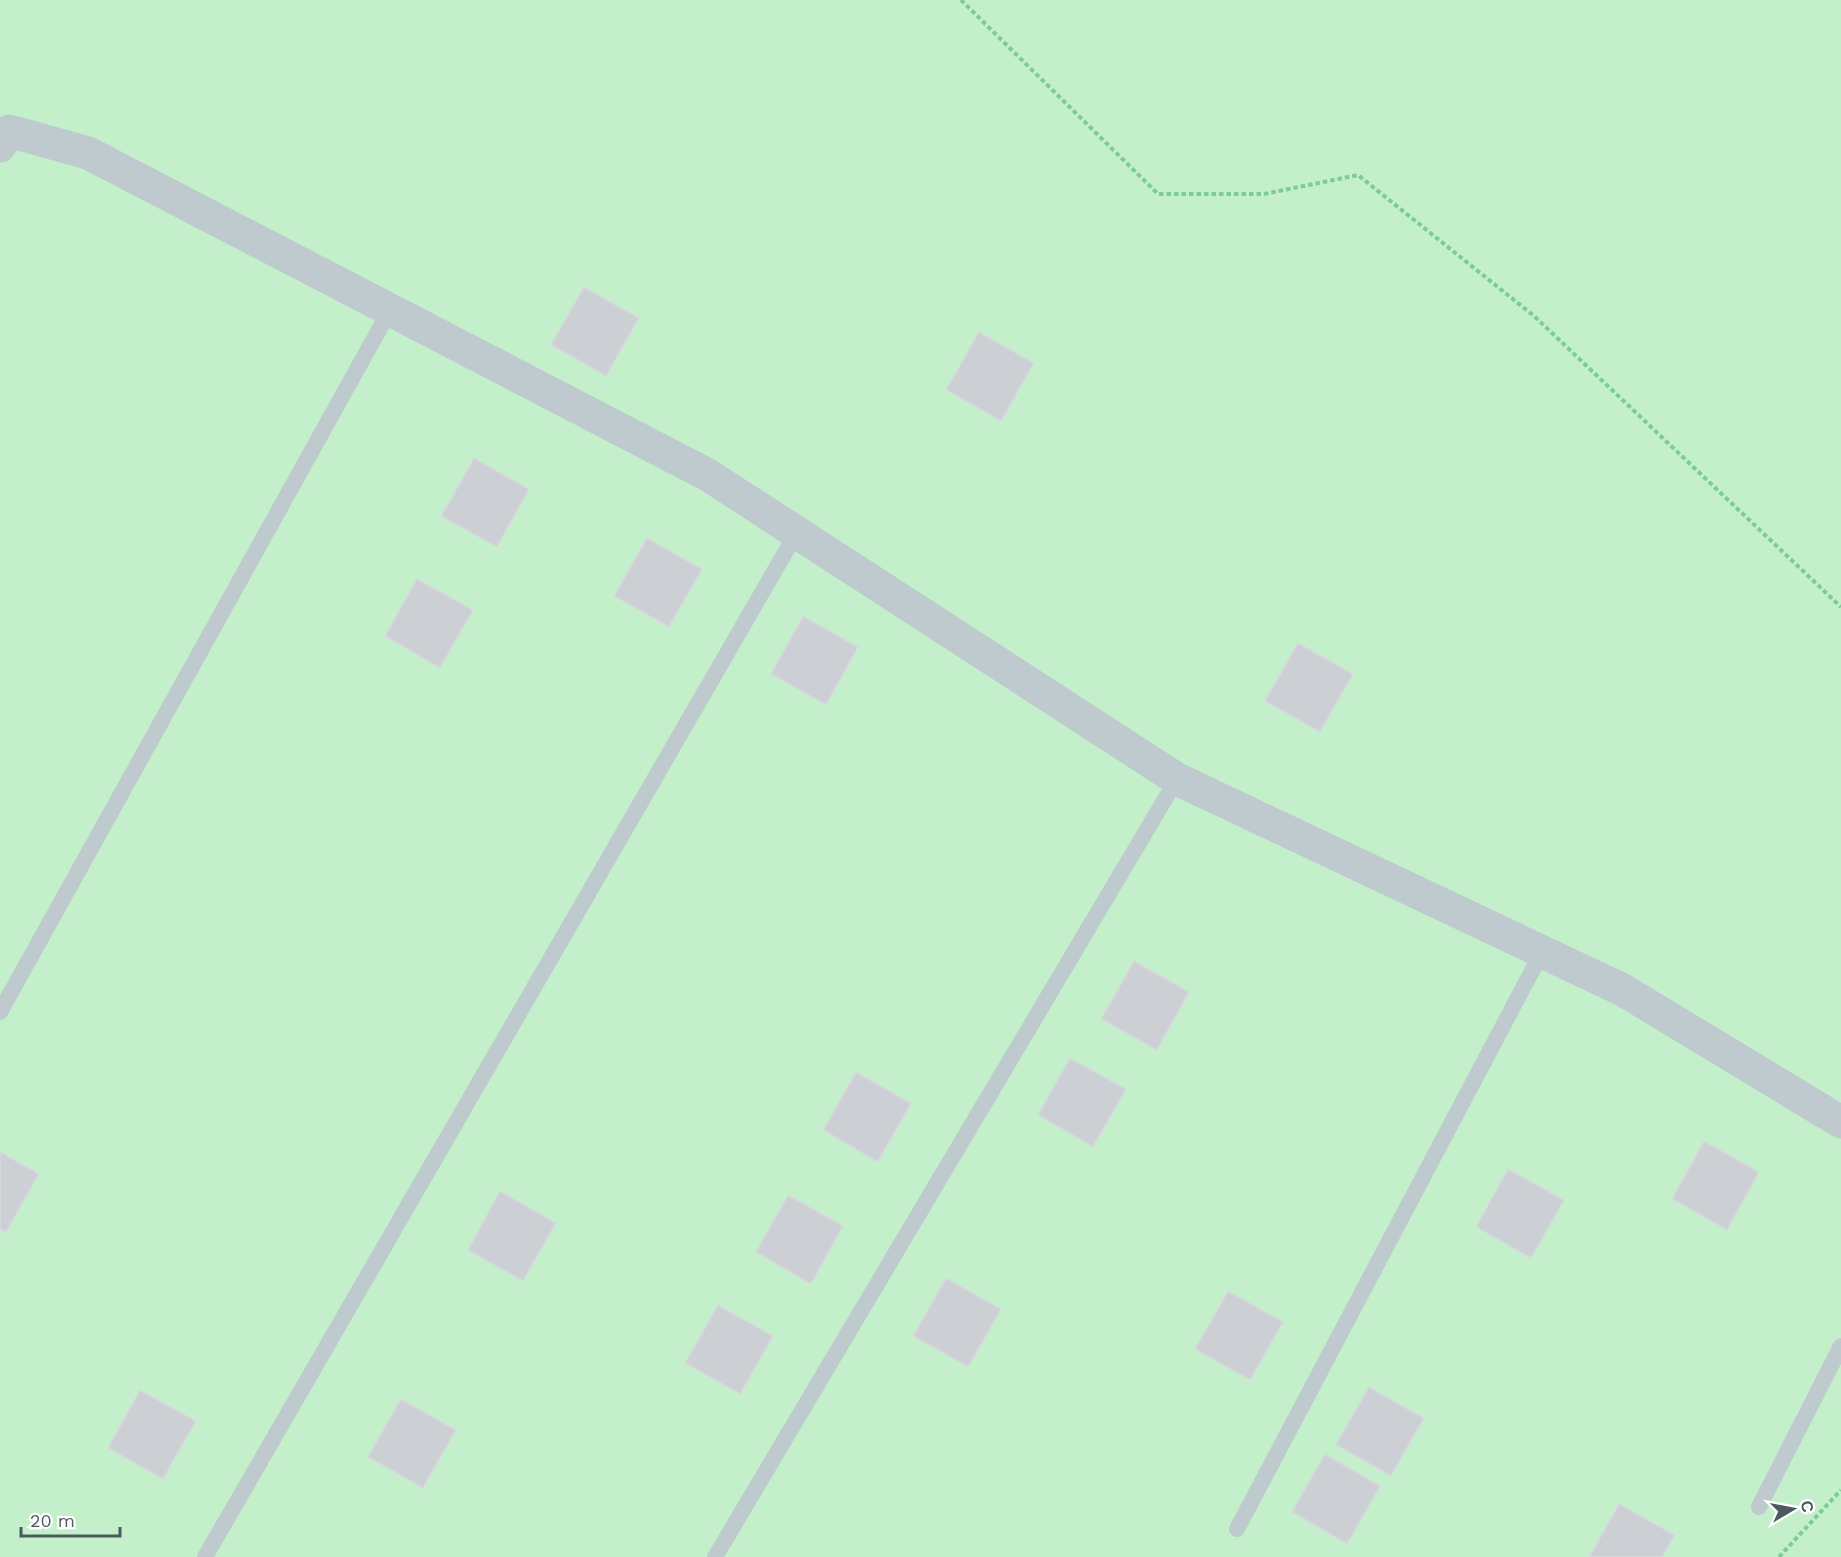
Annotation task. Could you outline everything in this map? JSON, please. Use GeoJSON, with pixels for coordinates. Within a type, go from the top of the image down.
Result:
{"type":"FeatureCollection","features":[{"type":"Feature","properties":{"kind":"street"},"geometry":{"type":"LineString","coordinates":[[0,146],[9,131],[88,153],[708,475],[1178,779],[1623,990],[1841,1122]]}},
{"type":"Feature","properties":{"kind":"lane"},"geometry":{"type":"LineString","coordinates":[[0,1012],[390,310]]}},
{"type":"Feature","properties":{"kind":"lane"},"geometry":{"type":"LineString","coordinates":[[206,1557],[797,532]]}},
{"type":"Feature","properties":{"kind":"lane"},"geometry":{"type":"LineString","coordinates":[[715,1557],[1178,779]]}},
{"type":"Feature","properties":{"kind":"lane"},"geometry":{"type":"LineString","coordinates":[[1237,1529],[1542,952]]}},
{"type":"Feature","properties":{"kind":"lane"},"geometry":{"type":"LineString","coordinates":[[1759,1507],[1841,1346]]}},
{"type":"Feature","properties":{"kind":"path"},"geometry":{"type":"LineString","coordinates":[[961,0],[1158,194],[1264,194],[1358,175],[1534,316],[1841,608]]}},
{"type":"Feature","properties":{"kind":"path"},"geometry":{"type":"LineString","coordinates":[[1779,1557],[1841,1490]]}},
{"type":"Feature","properties":{"kind":"green space"},"geometry":{"type":"Polygon","coordinates":[[[0,0],[1841,0],[1841,1557],[0,1557],[0,0]]]}},
{"type":"Feature","properties":{"kind":"building"},"geometry":{"type":"Polygon","coordinates":[[[584,287],[639,318],[606,376],[551,345],[584,287]]]}},
{"type":"Feature","properties":{"kind":"building"},"geometry":{"type":"Polygon","coordinates":[[[979,332],[1034,363],[1001,421],[946,390],[979,332]]]}},
{"type":"Feature","properties":{"kind":"building"},"geometry":{"type":"Polygon","coordinates":[[[474,458],[529,489],[497,547],[441,516],[474,458]]]}},
{"type":"Feature","properties":{"kind":"building"},"geometry":{"type":"Polygon","coordinates":[[[647,538],[702,569],[669,627],[614,596],[647,538]]]}},
{"type":"Feature","properties":{"kind":"building"},"geometry":{"type":"Polygon","coordinates":[[[417,579],[473,610],[440,668],[385,636],[417,579]]]}},
{"type":"Feature","properties":{"kind":"building"},"geometry":{"type":"Polygon","coordinates":[[[803,616],[858,647],[826,705],[771,674],[803,616]]]}},
{"type":"Feature","properties":{"kind":"building"},"geometry":{"type":"Polygon","coordinates":[[[1298,643],[1353,674],[1320,732],[1265,701],[1298,643]]]}},
{"type":"Feature","properties":{"kind":"building"},"geometry":{"type":"Polygon","coordinates":[[[1134,961],[1189,992],[1157,1050],[1101,1019],[1134,961]]]}},
{"type":"Feature","properties":{"kind":"building"},"geometry":{"type":"Polygon","coordinates":[[[1070,1058],[1126,1089],[1093,1147],[1038,1115],[1070,1058]]]}},
{"type":"Feature","properties":{"kind":"building"},"geometry":{"type":"Polygon","coordinates":[[[856,1072],[911,1103],[878,1162],[823,1130],[856,1072]]]}},
{"type":"Feature","properties":{"kind":"building"},"geometry":{"type":"Polygon","coordinates":[[[1704,1141],[1759,1172],[1727,1230],[1672,1199],[1704,1141]]]}},
{"type":"Feature","properties":{"kind":"building"},"geometry":{"type":"Polygon","coordinates":[[[0,1152],[39,1174],[6,1232],[0,1229],[0,1152]]]}},
{"type":"Feature","properties":{"kind":"building"},"geometry":{"type":"Polygon","coordinates":[[[1508,1169],[1564,1200],[1531,1258],[1476,1227],[1508,1169]]]}},
{"type":"Feature","properties":{"kind":"building"},"geometry":{"type":"Polygon","coordinates":[[[500,1191],[556,1223],[523,1281],[468,1250],[500,1191]]]}},
{"type":"Feature","properties":{"kind":"building"},"geometry":{"type":"Polygon","coordinates":[[[788,1195],[843,1226],[811,1284],[756,1252],[788,1195]]]}},
{"type":"Feature","properties":{"kind":"building"},"geometry":{"type":"Polygon","coordinates":[[[946,1278],[1001,1309],[968,1367],[913,1336],[946,1278]]]}},
{"type":"Feature","properties":{"kind":"building"},"geometry":{"type":"Polygon","coordinates":[[[1228,1291],[1283,1322],[1250,1380],[1195,1349],[1228,1291]]]}},
{"type":"Feature","properties":{"kind":"building"},"geometry":{"type":"Polygon","coordinates":[[[718,1305],[773,1336],[740,1394],[685,1363],[718,1305]]]}},
{"type":"Feature","properties":{"kind":"building"},"geometry":{"type":"Polygon","coordinates":[[[1369,1387],[1424,1418],[1391,1476],[1336,1445],[1369,1387]]]}},
{"type":"Feature","properties":{"kind":"building"},"geometry":{"type":"Polygon","coordinates":[[[140,1390],[196,1421],[163,1479],[108,1448],[140,1390]]]}},
{"type":"Feature","properties":{"kind":"building"},"geometry":{"type":"Polygon","coordinates":[[[401,1399],[456,1430],[423,1488],[368,1457],[401,1399]]]}},
{"type":"Feature","properties":{"kind":"building"},"geometry":{"type":"Polygon","coordinates":[[[1325,1454],[1380,1486],[1347,1544],[1292,1512],[1325,1454]]]}},
{"type":"Feature","properties":{"kind":"building"},"geometry":{"type":"Polygon","coordinates":[[[1619,1504],[1675,1535],[1662,1557],[1589,1557],[1619,1504]]]}}]}
